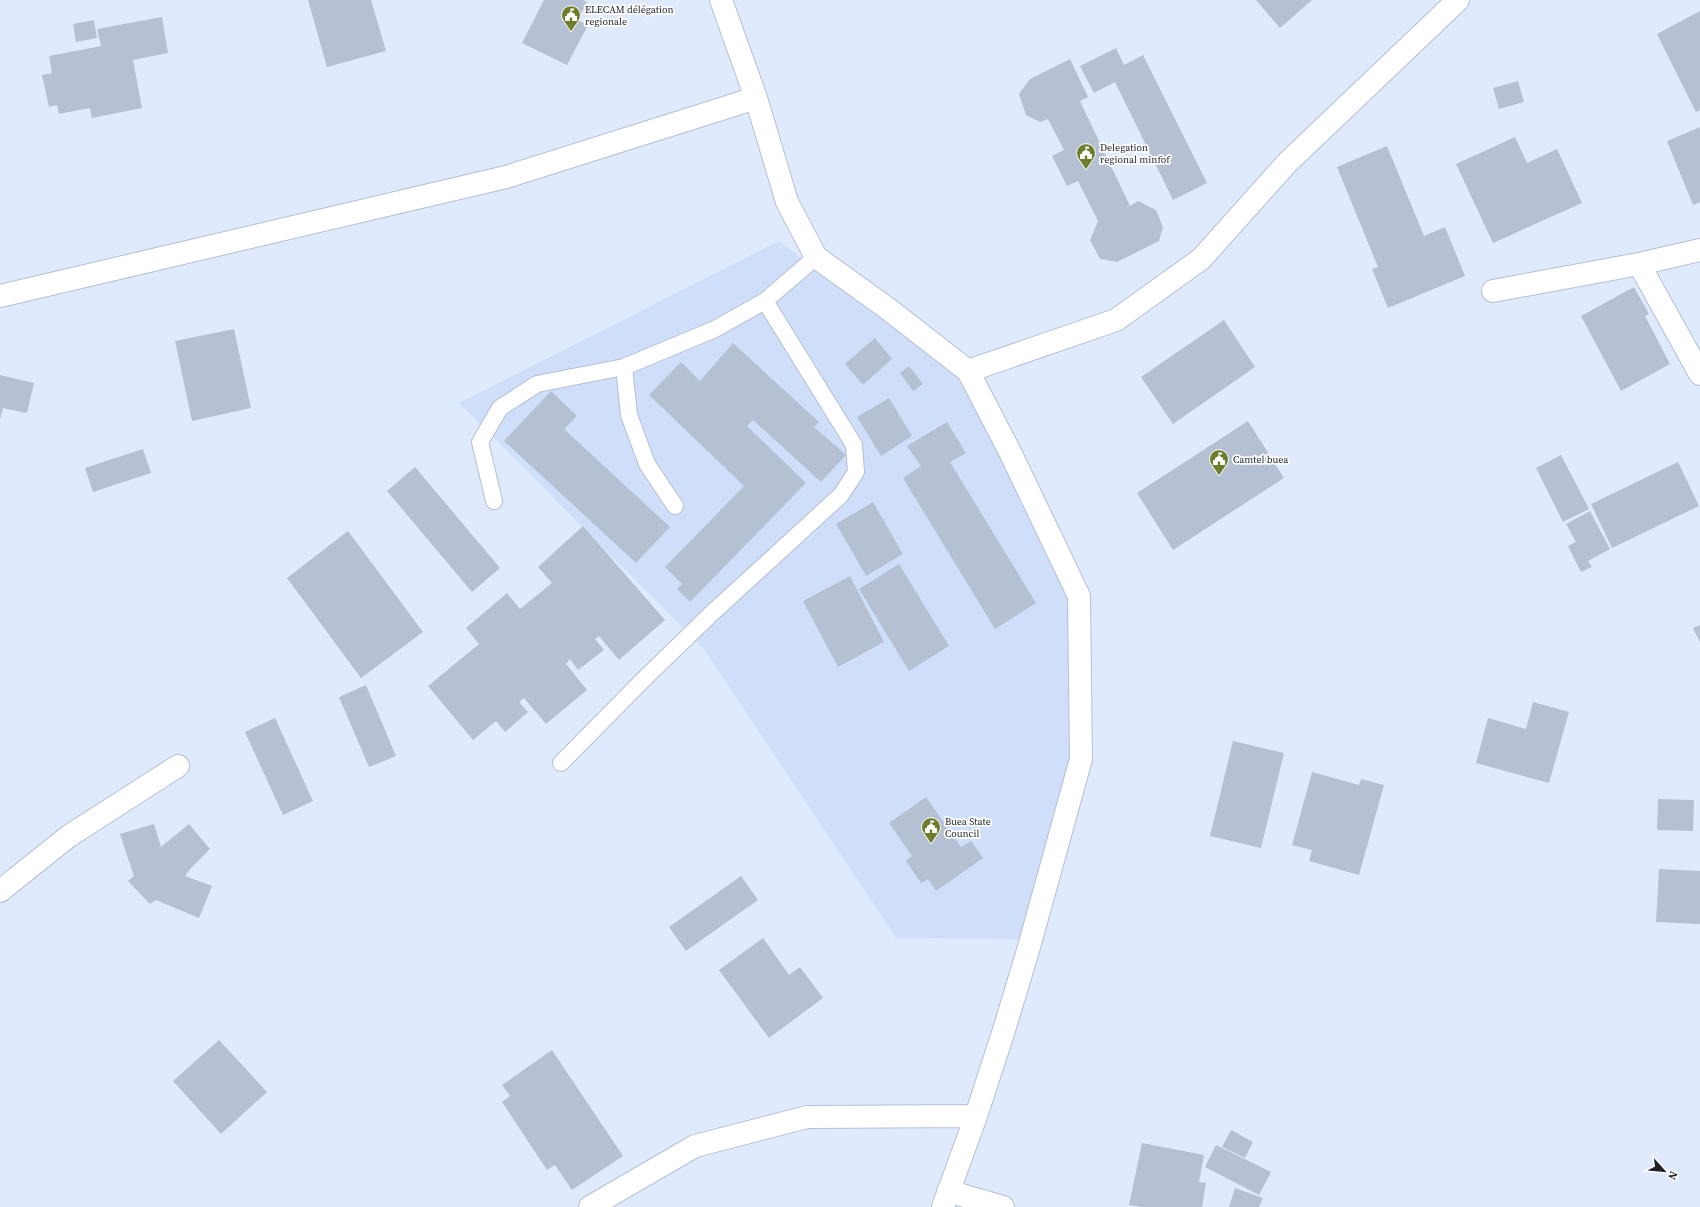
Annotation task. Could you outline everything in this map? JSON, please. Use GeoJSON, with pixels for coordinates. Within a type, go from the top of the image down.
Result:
{"type":"FeatureCollection","features":[{"type":"Feature","properties":{"kind":"street"},"geometry":{"type":"LineString","coordinates":[[721,0],[756,98],[787,202],[816,257],[887,308],[968,371],[1010,452],[1079,596],[1081,760],[1030,946],[976,1116],[946,1199],[1003,1207]]}},
{"type":"Feature","properties":{"kind":"street"},"geometry":{"type":"LineString","coordinates":[[968,371],[1116,320],[1201,259],[1288,162],[1458,0]]}},
{"type":"Feature","properties":{"kind":"street"},"geometry":{"type":"LineString","coordinates":[[0,296],[506,177],[756,98]]}},
{"type":"Feature","properties":{"kind":"street"},"geometry":{"type":"LineString","coordinates":[[1494,291],[1639,264],[1700,250]]}},
{"type":"Feature","properties":{"kind":"street"},"geometry":{"type":"LineString","coordinates":[[1639,264],[1700,374]]}},
{"type":"Feature","properties":{"kind":"street"},"geometry":{"type":"LineString","coordinates":[[0,891],[68,836],[178,766]]}},
{"type":"Feature","properties":{"kind":"street"},"geometry":{"type":"LineString","coordinates":[[590,1207],[695,1146],[807,1117],[976,1116]]}},
{"type":"Feature","properties":{"kind":"lane"},"geometry":{"type":"LineString","coordinates":[[494,501],[480,442],[500,408],[537,384],[624,368],[715,329],[765,301],[816,257]]}},
{"type":"Feature","properties":{"kind":"lane"},"geometry":{"type":"LineString","coordinates":[[561,763],[711,614],[841,496],[856,472],[854,445],[765,301]]}},
{"type":"Feature","properties":{"kind":"lane"},"geometry":{"type":"LineString","coordinates":[[624,368],[629,415],[647,464],[675,506]]}},
{"type":"Feature","properties":{"kind":"shaded area"},"geometry":{"type":"Polygon","coordinates":[[[779,241],[957,375],[1073,595],[1077,757],[1027,939],[896,938],[703,648],[459,403],[779,241]]]}},
{"type":"Feature","properties":{"kind":"building"},"geometry":{"type":"Polygon","coordinates":[[[308,0],[371,0],[386,51],[327,67],[308,0]]]}},
{"type":"Feature","properties":{"kind":"building"},"geometry":{"type":"Polygon","coordinates":[[[544,0],[583,0],[587,2],[578,20],[588,25],[567,65],[522,43],[544,0]]]}},
{"type":"Feature","properties":{"kind":"building"},"geometry":{"type":"Polygon","coordinates":[[[1256,0],[1312,0],[1280,28],[1256,0]]]}},
{"type":"Feature","properties":{"kind":"building"},"geometry":{"type":"Polygon","coordinates":[[[1700,11],[1700,110],[1696,112],[1657,34],[1700,11]]]}},
{"type":"Feature","properties":{"kind":"building"},"geometry":{"type":"Polygon","coordinates":[[[162,17],[168,53],[133,60],[142,108],[92,118],[90,108],[59,114],[57,105],[49,107],[42,75],[52,73],[49,56],[101,46],[97,29],[162,17]]]}},
{"type":"Feature","properties":{"kind":"building"},"geometry":{"type":"Polygon","coordinates":[[[94,20],[97,38],[76,42],[73,24],[94,20]]]}},
{"type":"Feature","properties":{"kind":"building"},"geometry":{"type":"Polygon","coordinates":[[[1116,48],[1124,65],[1143,55],[1207,183],[1173,200],[1115,82],[1094,93],[1080,66],[1116,48]]]}},
{"type":"Feature","properties":{"kind":"building"},"geometry":{"type":"Polygon","coordinates":[[[1070,59],[1088,97],[1080,101],[1130,206],[1138,201],[1156,210],[1163,227],[1159,241],[1117,262],[1100,259],[1090,240],[1098,221],[1078,181],[1067,186],[1052,156],[1064,150],[1048,119],[1040,122],[1026,115],[1019,94],[1030,79],[1070,59]]]}},
{"type":"Feature","properties":{"kind":"building"},"geometry":{"type":"Polygon","coordinates":[[[1518,81],[1524,102],[1499,109],[1493,88],[1518,81]]]}},
{"type":"Feature","properties":{"kind":"building"},"geometry":{"type":"Polygon","coordinates":[[[1700,127],[1700,202],[1693,205],[1667,141],[1700,127]]]}},
{"type":"Feature","properties":{"kind":"building"},"geometry":{"type":"Polygon","coordinates":[[[1515,137],[1527,163],[1557,149],[1582,203],[1493,243],[1456,164],[1515,137]]]}},
{"type":"Feature","properties":{"kind":"building"},"geometry":{"type":"Polygon","coordinates":[[[1387,146],[1424,236],[1445,227],[1465,276],[1388,308],[1372,269],[1378,267],[1337,167],[1387,146]]]}},
{"type":"Feature","properties":{"kind":"building"},"geometry":{"type":"Polygon","coordinates":[[[1634,287],[1649,314],[1645,316],[1670,364],[1621,391],[1581,316],[1634,287]]]}},
{"type":"Feature","properties":{"kind":"building"},"geometry":{"type":"Polygon","coordinates":[[[1224,320],[1255,367],[1173,424],[1141,377],[1224,320]]]}},
{"type":"Feature","properties":{"kind":"building"},"geometry":{"type":"Polygon","coordinates":[[[234,329],[251,408],[192,421],[175,341],[234,329]]]}},
{"type":"Feature","properties":{"kind":"building"},"geometry":{"type":"Polygon","coordinates":[[[875,338],[892,359],[863,385],[845,364],[875,338]]]}},
{"type":"Feature","properties":{"kind":"building"},"geometry":{"type":"Polygon","coordinates":[[[733,343],[819,422],[814,427],[846,455],[821,482],[753,420],[747,426],[806,483],[690,602],[677,589],[682,584],[665,567],[744,486],[649,395],[681,362],[700,381],[733,343]]]}},
{"type":"Feature","properties":{"kind":"building"},"geometry":{"type":"Polygon","coordinates":[[[909,366],[923,384],[913,391],[900,373],[909,366]]]}},
{"type":"Feature","properties":{"kind":"building"},"geometry":{"type":"Polygon","coordinates":[[[0,375],[34,383],[27,413],[3,408],[0,419],[0,375]]]}},
{"type":"Feature","properties":{"kind":"building"},"geometry":{"type":"Polygon","coordinates":[[[551,391],[577,416],[564,429],[670,527],[636,563],[504,441],[551,391]]]}},
{"type":"Feature","properties":{"kind":"building"},"geometry":{"type":"Polygon","coordinates":[[[889,398],[912,436],[881,456],[857,417],[889,398]]]}},
{"type":"Feature","properties":{"kind":"building"},"geometry":{"type":"Polygon","coordinates":[[[1248,421],[1284,478],[1173,550],[1137,493],[1248,421]]]}},
{"type":"Feature","properties":{"kind":"building"},"geometry":{"type":"Polygon","coordinates":[[[947,422],[966,453],[950,462],[1036,603],[995,629],[903,478],[921,466],[907,446],[947,422]]]}},
{"type":"Feature","properties":{"kind":"building"},"geometry":{"type":"Polygon","coordinates":[[[143,449],[151,473],[93,492],[85,468],[143,449]]]}},
{"type":"Feature","properties":{"kind":"building"},"geometry":{"type":"Polygon","coordinates":[[[1561,455],[1589,509],[1563,522],[1536,468],[1561,455]]]}},
{"type":"Feature","properties":{"kind":"building"},"geometry":{"type":"Polygon","coordinates":[[[1678,462],[1699,506],[1612,548],[1591,504],[1678,462]]]}},
{"type":"Feature","properties":{"kind":"building"},"geometry":{"type":"Polygon","coordinates":[[[415,467],[500,568],[472,592],[387,491],[415,467]]]}},
{"type":"Feature","properties":{"kind":"building"},"geometry":{"type":"Polygon","coordinates":[[[873,502],[903,554],[866,576],[836,524],[873,502]]]}},
{"type":"Feature","properties":{"kind":"building"},"geometry":{"type":"Polygon","coordinates":[[[1590,511],[1610,549],[1588,561],[1592,567],[1581,572],[1568,546],[1576,542],[1566,524],[1590,511]]]}},
{"type":"Feature","properties":{"kind":"building"},"geometry":{"type":"Polygon","coordinates":[[[583,526],[665,620],[619,660],[599,636],[595,639],[604,650],[578,670],[570,659],[566,664],[587,690],[546,724],[524,698],[519,702],[528,712],[505,732],[496,721],[473,740],[428,686],[479,644],[466,628],[507,593],[520,609],[552,583],[538,567],[583,526]]]}},
{"type":"Feature","properties":{"kind":"building"},"geometry":{"type":"Polygon","coordinates":[[[348,531],[423,632],[361,678],[287,578],[348,531]]]}},
{"type":"Feature","properties":{"kind":"building"},"geometry":{"type":"Polygon","coordinates":[[[899,564],[949,646],[909,671],[859,589],[899,564]]]}},
{"type":"Feature","properties":{"kind":"building"},"geometry":{"type":"Polygon","coordinates":[[[850,576],[884,642],[838,667],[803,601],[850,576]]]}},
{"type":"Feature","properties":{"kind":"building"},"geometry":{"type":"Polygon","coordinates":[[[1700,625],[1700,642],[1693,628],[1700,625]]]}},
{"type":"Feature","properties":{"kind":"building"},"geometry":{"type":"Polygon","coordinates":[[[366,685],[396,756],[369,767],[339,697],[366,685]]]}},
{"type":"Feature","properties":{"kind":"building"},"geometry":{"type":"Polygon","coordinates":[[[1533,702],[1569,712],[1549,783],[1476,763],[1488,718],[1526,729],[1533,702]]]}},
{"type":"Feature","properties":{"kind":"building"},"geometry":{"type":"Polygon","coordinates":[[[275,718],[313,801],[283,815],[245,732],[275,718]]]}},
{"type":"Feature","properties":{"kind":"building"},"geometry":{"type":"Polygon","coordinates":[[[1233,741],[1284,753],[1261,848],[1210,836],[1233,741]]]}},
{"type":"Feature","properties":{"kind":"building"},"geometry":{"type":"Polygon","coordinates":[[[1312,772],[1359,785],[1361,779],[1384,785],[1359,875],[1309,861],[1312,850],[1292,845],[1312,772]]]}},
{"type":"Feature","properties":{"kind":"building","name":"Buea State Council"},"geometry":{"type":"Polygon","coordinates":[[[926,797],[961,847],[971,841],[983,858],[936,891],[928,879],[921,883],[906,861],[912,856],[889,823],[926,797]]]}},
{"type":"Feature","properties":{"kind":"building"},"geometry":{"type":"Polygon","coordinates":[[[1658,799],[1694,800],[1693,831],[1657,830],[1658,799]]]}},
{"type":"Feature","properties":{"kind":"building"},"geometry":{"type":"Polygon","coordinates":[[[154,824],[161,847],[189,824],[210,849],[185,876],[212,886],[199,918],[156,900],[150,904],[128,881],[134,876],[120,834],[154,824]]]}},
{"type":"Feature","properties":{"kind":"building"},"geometry":{"type":"Polygon","coordinates":[[[1659,869],[1700,871],[1700,924],[1656,922],[1659,869]]]}},
{"type":"Feature","properties":{"kind":"building"},"geometry":{"type":"Polygon","coordinates":[[[741,876],[758,900],[686,951],[669,927],[741,876]]]}},
{"type":"Feature","properties":{"kind":"building"},"geometry":{"type":"Polygon","coordinates":[[[763,938],[789,975],[800,967],[823,998],[769,1038],[719,970],[763,938]]]}},
{"type":"Feature","properties":{"kind":"building"},"geometry":{"type":"Polygon","coordinates":[[[219,1040],[267,1092],[221,1134],[173,1081],[219,1040]]]}},
{"type":"Feature","properties":{"kind":"building"},"geometry":{"type":"Polygon","coordinates":[[[552,1050],[623,1156],[572,1190],[555,1165],[547,1170],[502,1102],[510,1096],[502,1085],[552,1050]]]}},
{"type":"Feature","properties":{"kind":"building"},"geometry":{"type":"Polygon","coordinates":[[[1231,1130],[1253,1142],[1245,1158],[1222,1147],[1231,1130]]]}},
{"type":"Feature","properties":{"kind":"building"},"geometry":{"type":"Polygon","coordinates":[[[1142,1143],[1204,1155],[1199,1182],[1206,1183],[1202,1207],[1142,1207],[1129,1205],[1142,1143]]]}},
{"type":"Feature","properties":{"kind":"building"},"geometry":{"type":"Polygon","coordinates":[[[1216,1145],[1271,1172],[1259,1195],[1205,1167],[1216,1145]]]}},
{"type":"Feature","properties":{"kind":"building"},"geometry":{"type":"Polygon","coordinates":[[[1235,1188],[1263,1198],[1259,1207],[1229,1207],[1235,1188]]]}},
{"type":"Feature","properties":{"kind":"place","name":"ELECAM délégation regionale"},"geometry":{"type":"Point","coordinates":[571,32]}},
{"type":"Feature","properties":{"kind":"place","name":"Delegation regional minfof"},"geometry":{"type":"Point","coordinates":[1086,170]}},
{"type":"Feature","properties":{"kind":"place","name":"Camtel buea"},"geometry":{"type":"Point","coordinates":[1219,476]}},
{"type":"Feature","properties":{"kind":"place","name":"Buea State Council"},"geometry":{"type":"Point","coordinates":[931,844]}}]}
